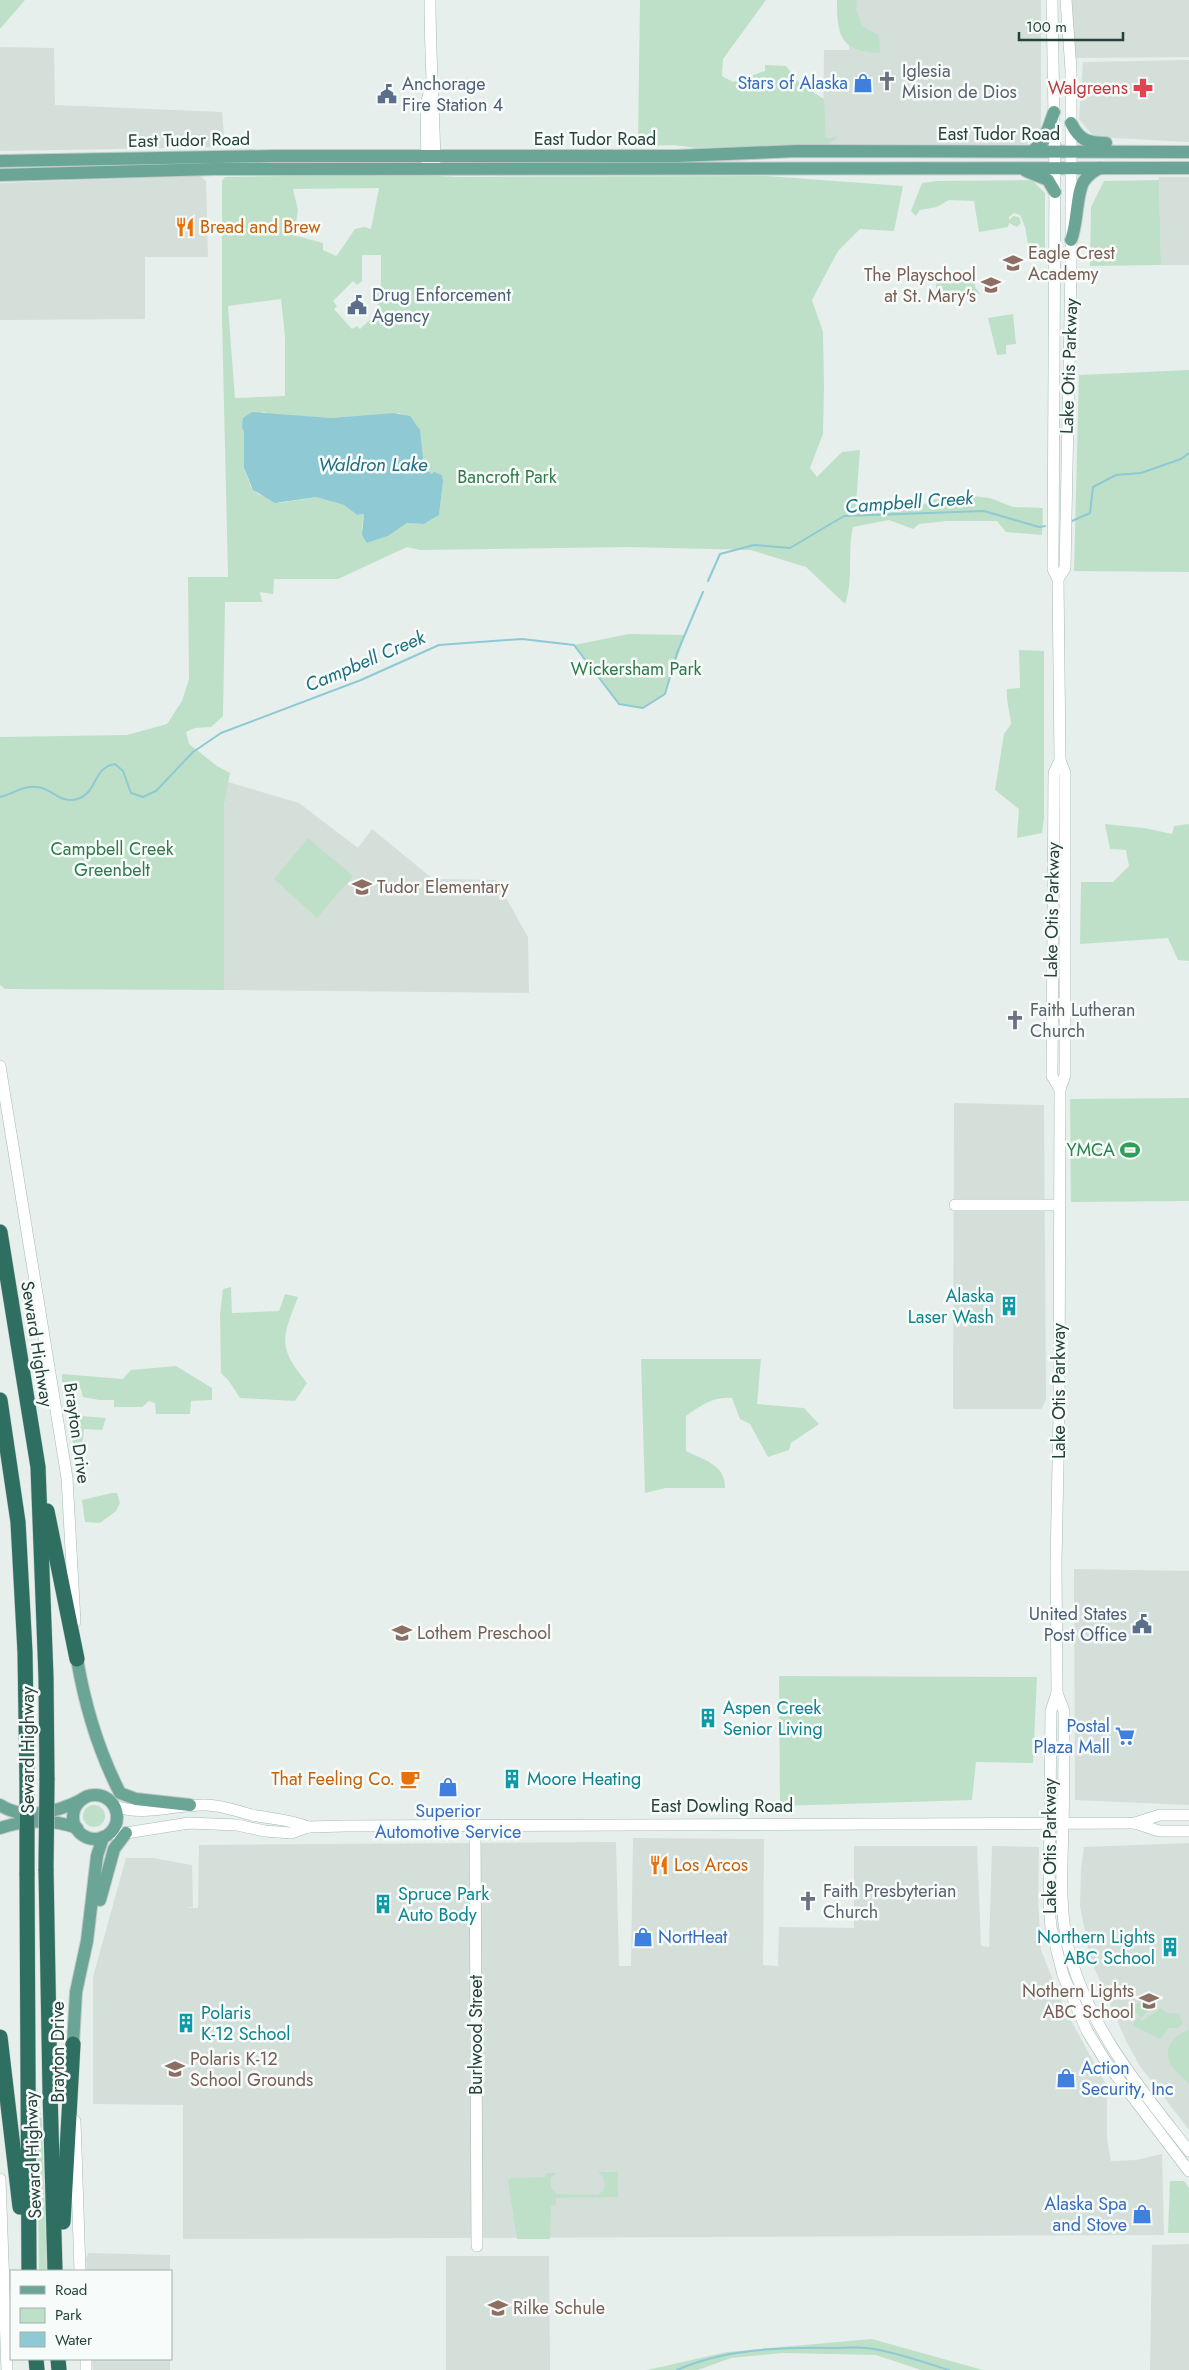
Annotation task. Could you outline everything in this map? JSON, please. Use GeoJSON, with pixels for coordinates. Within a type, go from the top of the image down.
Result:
{"type":"FeatureCollection","features":[{"type":"Feature","properties":{"kind":"highway","name":"Seward Highway"},"geometry":{"type":"LineString","coordinates":[[0,1232],[38,1467],[46,1677],[46,1869],[50,2091],[56,2270]]}},
{"type":"Feature","properties":{"kind":"highway","name":"Seward Highway"},"geometry":{"type":"LineString","coordinates":[[0,1400],[18,1522],[25,1652],[29,2269]]}},
{"type":"Feature","properties":{"kind":"highway"},"geometry":{"type":"LineString","coordinates":[[38,1467],[77,1658]]}},
{"type":"Feature","properties":{"kind":"highway"},"geometry":{"type":"LineString","coordinates":[[0,2037],[29,2269]]}},
{"type":"Feature","properties":{"kind":"highway"},"geometry":{"type":"LineString","coordinates":[[61,2270],[65,2166],[73,2044]]}},
{"type":"Feature","properties":{"kind":"main road"},"geometry":{"type":"LineString","coordinates":[[430,0],[431,85],[434,103],[431,162]]}},
{"type":"Feature","properties":{"kind":"main road","name":"Lake Otis Parkway"},"geometry":{"type":"LineString","coordinates":[[1052,0],[1055,168],[1053,569],[1058,580],[1060,760],[1065,772],[1065,1075],[1060,1089],[1059,1415],[1056,1563],[1057,1692],[1051,1712],[1048,1823],[1050,1926],[1063,1975],[1087,2031],[1106,2062],[1189,2170]]}},
{"type":"Feature","properties":{"kind":"main road","name":"Lake Otis Parkway"},"geometry":{"type":"LineString","coordinates":[[1058,580],[1065,568],[1071,240],[1070,64],[1065,1]]}},
{"type":"Feature","properties":{"kind":"main road"},"geometry":{"type":"LineString","coordinates":[[1033,151],[1044,140],[1054,112]]}},
{"type":"Feature","properties":{"kind":"main road"},"geometry":{"type":"LineString","coordinates":[[1071,123],[1079,137],[1087,142],[1124,144],[1150,151]]}},
{"type":"Feature","properties":{"kind":"main road","name":"East Tudor Road"},"geometry":{"type":"LineString","coordinates":[[0,175],[797,151],[1189,152]]}},
{"type":"Feature","properties":{"kind":"main road","name":"East Tudor Road"},"geometry":{"type":"LineString","coordinates":[[0,161],[214,157],[431,162],[1189,168]]}},
{"type":"Feature","properties":{"kind":"main road"},"geometry":{"type":"LineString","coordinates":[[1014,167],[1044,178],[1055,192]]}},
{"type":"Feature","properties":{"kind":"main road"},"geometry":{"type":"LineString","coordinates":[[1071,240],[1077,222],[1082,185],[1088,176],[1100,168]]}},
{"type":"Feature","properties":{"kind":"main road","name":"Brayton Drive"},"geometry":{"type":"LineString","coordinates":[[0,1066],[67,1478],[77,1658],[82,1693],[91,1727],[114,1783],[113,1805]]}},
{"type":"Feature","properties":{"kind":"main road"},"geometry":{"type":"LineString","coordinates":[[955,1205],[1059,1205]]}},
{"type":"Feature","properties":{"kind":"main road","name":"Lake Otis Parkway"},"geometry":{"type":"LineString","coordinates":[[1057,1692],[1064,1712],[1062,1883],[1068,1946],[1086,1998],[1116,2056],[1189,2151]]}},
{"type":"Feature","properties":{"kind":"main road"},"geometry":{"type":"LineString","coordinates":[[114,1783],[120,1793],[136,1799],[190,1805]]}},
{"type":"Feature","properties":{"kind":"main road"},"geometry":{"type":"LineString","coordinates":[[76,1828],[75,1810],[87,1796]]}},
{"type":"Feature","properties":{"kind":"main road"},"geometry":{"type":"LineString","coordinates":[[0,1805],[17,1812],[35,1813],[54,1810],[87,1796],[101,1796],[113,1805],[116,1822],[106,1835],[86,1836],[76,1828],[65,1824],[24,1823],[0,1828]]}},
{"type":"Feature","properties":{"kind":"main road","name":"East Dowling Road"},"geometry":{"type":"LineString","coordinates":[[113,1805],[142,1812],[190,1805],[221,1806],[274,1819],[293,1820],[308,1827]]}},
{"type":"Feature","properties":{"kind":"main road","name":"East Dowling Road"},"geometry":{"type":"LineString","coordinates":[[1135,1823],[1160,1815],[1189,1815]]}},
{"type":"Feature","properties":{"kind":"main road","name":"East Dowling Road"},"geometry":{"type":"LineString","coordinates":[[106,1835],[189,1823],[237,1825],[265,1831],[291,1832],[308,1827],[1063,1822],[1135,1823],[1159,1831],[1189,1831]]}},
{"type":"Feature","properties":{"kind":"main road","name":"Burlwood Street"},"geometry":{"type":"LineString","coordinates":[[475,1825],[477,2246]]}},
{"type":"Feature","properties":{"kind":"main road"},"geometry":{"type":"LineString","coordinates":[[88,1941],[114,1849],[126,1833]]}},
{"type":"Feature","properties":{"kind":"main road","name":"Brayton Drive"},"geometry":{"type":"LineString","coordinates":[[80,2270],[73,2044],[76,1992],[80,1966],[88,1941],[95,1871],[106,1835]]}},
{"type":"Feature","properties":{"kind":"main road"},"geometry":{"type":"LineString","coordinates":[[1162,2136],[1174,2140],[1189,2151]]}},
{"type":"Feature","properties":{"kind":"main road"},"geometry":{"type":"LineString","coordinates":[[0,2179],[7,2370]]}},
{"type":"Feature","properties":{"kind":"shaded area"},"geometry":{"type":"Polygon","coordinates":[[[849,0],[1041,0],[1041,131],[1026,144],[823,144],[824,50],[849,50],[849,0]]]}},
{"type":"Feature","properties":{"kind":"shaded area"},"geometry":{"type":"Polygon","coordinates":[[[1072,0],[1189,0],[1189,57],[1075,58],[1072,0]]]}},
{"type":"Feature","properties":{"kind":"shaded area"},"geometry":{"type":"Polygon","coordinates":[[[0,47],[54,48],[55,105],[222,112],[225,147],[0,151],[0,47]]]}},
{"type":"Feature","properties":{"kind":"shaded area"},"geometry":{"type":"Polygon","coordinates":[[[1189,60],[1189,142],[1094,137],[1079,119],[1083,62],[1189,60]]]}},
{"type":"Feature","properties":{"kind":"shaded area"},"geometry":{"type":"Polygon","coordinates":[[[200,176],[206,181],[208,257],[145,257],[145,319],[0,320],[0,183],[200,176]]]}},
{"type":"Feature","properties":{"kind":"shaded area"},"geometry":{"type":"Polygon","coordinates":[[[1159,177],[1189,177],[1189,265],[1161,265],[1159,177]]]}},
{"type":"Feature","properties":{"kind":"shaded area","name":"Tudor Elementary"},"geometry":{"type":"Polygon","coordinates":[[[228,782],[299,803],[358,848],[372,829],[433,879],[496,880],[528,937],[529,993],[224,990],[224,806],[228,782]]]}},
{"type":"Feature","properties":{"kind":"shaded area"},"geometry":{"type":"Polygon","coordinates":[[[954,1103],[1044,1105],[1046,1400],[1041,1409],[953,1409],[954,1103]]]}},
{"type":"Feature","properties":{"kind":"shaded area"},"geometry":{"type":"Polygon","coordinates":[[[1074,1569],[1189,1571],[1189,1805],[1075,1800],[1074,1569]]]}},
{"type":"Feature","properties":{"kind":"shaded area"},"geometry":{"type":"Polygon","coordinates":[[[633,1838],[764,1839],[763,1965],[778,1966],[779,1927],[854,1928],[854,1846],[977,1846],[981,1946],[989,1947],[992,1846],[1039,1847],[1038,1900],[1041,1950],[1064,2008],[1107,2086],[1107,2139],[1111,2161],[1136,2160],[1162,2154],[1164,2235],[183,2239],[183,2105],[93,2104],[93,1977],[126,1858],[153,1858],[192,1865],[193,1907],[186,1908],[198,1908],[199,1845],[616,1842],[619,1966],[631,1966],[633,1838]]]}},
{"type":"Feature","properties":{"kind":"shaded area","name":"Nothern Lights ABC School"},"geometry":{"type":"Polygon","coordinates":[[[1189,1843],[1189,2130],[1140,2066],[1127,2043],[1090,1958],[1080,1906],[1081,1869],[1084,1847],[1189,1843]]]}},
{"type":"Feature","properties":{"kind":"shaded area"},"geometry":{"type":"Polygon","coordinates":[[[1189,2244],[1189,2370],[1150,2370],[1152,2245],[1189,2244]]]}},
{"type":"Feature","properties":{"kind":"shaded area"},"geometry":{"type":"Polygon","coordinates":[[[88,2253],[170,2255],[170,2270],[87,2270],[86,2259],[88,2253]]]}},
{"type":"Feature","properties":{"kind":"shaded area","name":"Rilke Schule"},"geometry":{"type":"Polygon","coordinates":[[[446,2256],[549,2256],[550,2370],[446,2370],[446,2256]]]}},
{"type":"Feature","properties":{"kind":"shaded area"},"geometry":{"type":"Polygon","coordinates":[[[92,2360],[170,2360],[170,2370],[93,2370],[92,2360]]]}},
{"type":"Feature","properties":{"kind":"green space"},"geometry":{"type":"Polygon","coordinates":[[[0,0],[25,0],[0,29],[0,0]]]}},
{"type":"Feature","properties":{"kind":"green space"},"geometry":{"type":"Polygon","coordinates":[[[640,0],[766,0],[723,59],[722,76],[733,82],[765,71],[765,65],[786,66],[800,84],[824,99],[826,138],[838,137],[827,145],[696,148],[674,145],[643,146],[643,142],[638,142],[640,0]]]}},
{"type":"Feature","properties":{"kind":"green space"},"geometry":{"type":"Polygon","coordinates":[[[837,0],[857,0],[856,10],[863,27],[879,35],[880,53],[856,49],[844,39],[838,23],[837,0]]]}},
{"type":"Feature","properties":{"kind":"green space"},"geometry":{"type":"Polygon","coordinates":[[[404,174],[456,177],[767,176],[903,186],[894,231],[860,229],[838,251],[812,300],[823,332],[824,387],[823,434],[810,468],[817,477],[842,452],[860,450],[856,503],[889,510],[917,510],[929,501],[941,499],[967,505],[972,496],[990,498],[1013,507],[1043,508],[1042,535],[1006,532],[997,521],[947,521],[919,524],[913,529],[889,520],[853,527],[850,546],[850,576],[845,604],[806,567],[751,550],[628,547],[420,550],[407,547],[338,579],[274,579],[273,594],[260,592],[262,602],[225,602],[223,716],[211,727],[195,728],[186,732],[189,744],[217,766],[230,773],[224,806],[224,990],[5,989],[0,985],[0,737],[127,735],[167,724],[182,701],[189,679],[188,577],[228,577],[222,318],[222,181],[225,177],[404,174]],[[379,188],[293,189],[298,210],[294,235],[323,243],[323,250],[336,256],[355,229],[364,227],[371,229],[379,188]],[[362,255],[362,281],[357,285],[353,281],[333,301],[337,306],[334,309],[352,329],[357,326],[360,329],[380,310],[377,305],[381,301],[375,295],[381,286],[381,255],[362,255]],[[281,299],[228,306],[235,398],[285,396],[285,337],[281,299]],[[264,412],[242,426],[244,433],[244,468],[251,487],[258,494],[279,503],[316,497],[344,505],[357,515],[364,514],[362,528],[367,543],[388,536],[407,523],[424,524],[439,515],[443,482],[424,468],[418,428],[415,422],[408,417],[399,413],[331,418],[271,415],[264,412]]]}},
{"type":"Feature","properties":{"kind":"green space"},"geometry":{"type":"Polygon","coordinates":[[[1032,180],[1045,193],[1045,262],[1030,254],[1025,227],[1020,215],[1014,213],[1009,217],[1009,220],[1013,216],[1019,217],[1021,223],[1017,227],[1009,223],[1008,227],[979,232],[974,201],[949,200],[937,207],[920,210],[916,216],[911,211],[922,183],[937,181],[1032,180]]]}},
{"type":"Feature","properties":{"kind":"green space"},"geometry":{"type":"Polygon","coordinates":[[[1159,180],[1161,265],[1090,266],[1091,207],[1104,181],[1159,180]]]}},
{"type":"Feature","properties":{"kind":"green space"},"geometry":{"type":"Polygon","coordinates":[[[943,273],[974,274],[975,287],[980,294],[937,297],[936,284],[943,273]]]}},
{"type":"Feature","properties":{"kind":"green space"},"geometry":{"type":"Polygon","coordinates":[[[1013,314],[1016,344],[1006,345],[1006,354],[997,355],[988,318],[1013,314]]]}},
{"type":"Feature","properties":{"kind":"green space"},"geometry":{"type":"Polygon","coordinates":[[[1189,370],[1189,572],[1074,571],[1079,375],[1189,370]]]}},
{"type":"Feature","properties":{"kind":"green space","name":"Wickersham Park"},"geometry":{"type":"Polygon","coordinates":[[[629,634],[685,635],[665,694],[643,708],[619,704],[574,645],[629,634]]]}},
{"type":"Feature","properties":{"kind":"green space"},"geometry":{"type":"Polygon","coordinates":[[[1019,650],[1044,651],[1044,818],[1042,833],[1017,838],[1019,809],[995,790],[1004,734],[1011,724],[1007,689],[1020,688],[1019,650]]]}},
{"type":"Feature","properties":{"kind":"green space"},"geometry":{"type":"Polygon","coordinates":[[[1105,824],[1144,828],[1172,834],[1174,826],[1189,824],[1189,961],[1178,960],[1168,938],[1080,944],[1081,882],[1113,882],[1129,866],[1126,850],[1110,849],[1105,824]]]}},
{"type":"Feature","properties":{"kind":"green space"},"geometry":{"type":"Polygon","coordinates":[[[308,838],[353,876],[317,918],[274,879],[308,838]]]}},
{"type":"Feature","properties":{"kind":"green space","name":"YMCA"},"geometry":{"type":"Polygon","coordinates":[[[1189,1098],[1189,1201],[1071,1202],[1070,1099],[1189,1098]]]}},
{"type":"Feature","properties":{"kind":"green space"},"geometry":{"type":"Polygon","coordinates":[[[231,1287],[232,1313],[279,1311],[285,1294],[298,1297],[288,1323],[285,1342],[291,1360],[307,1383],[295,1401],[240,1398],[229,1381],[221,1373],[220,1314],[223,1289],[231,1287]]]}},
{"type":"Feature","properties":{"kind":"green space"},"geometry":{"type":"Polygon","coordinates":[[[641,1359],[761,1359],[757,1404],[804,1408],[819,1424],[791,1443],[789,1450],[768,1457],[750,1424],[740,1419],[732,1398],[713,1400],[686,1416],[686,1451],[713,1464],[722,1474],[725,1488],[665,1488],[645,1493],[641,1359]]]}},
{"type":"Feature","properties":{"kind":"green space"},"geometry":{"type":"Polygon","coordinates":[[[176,1366],[212,1388],[212,1400],[191,1401],[190,1414],[156,1414],[155,1403],[149,1401],[142,1407],[114,1407],[114,1400],[83,1397],[81,1389],[62,1382],[62,1374],[123,1379],[131,1370],[176,1366]]]}},
{"type":"Feature","properties":{"kind":"green space"},"geometry":{"type":"Polygon","coordinates":[[[81,1416],[106,1418],[102,1430],[84,1429],[83,1440],[75,1453],[69,1424],[81,1416]]]}},
{"type":"Feature","properties":{"kind":"green space"},"geometry":{"type":"Polygon","coordinates":[[[117,1493],[120,1503],[116,1511],[100,1523],[85,1522],[82,1500],[117,1493]]]}},
{"type":"Feature","properties":{"kind":"green space"},"geometry":{"type":"Polygon","coordinates":[[[779,1676],[1037,1677],[1033,1763],[976,1762],[972,1800],[780,1806],[779,1676]]]}},
{"type":"Feature","properties":{"kind":"green space"},"geometry":{"type":"Polygon","coordinates":[[[94,1805],[102,1808],[105,1816],[102,1824],[94,1827],[86,1824],[83,1816],[86,1808],[94,1805]]]}},
{"type":"Feature","properties":{"kind":"green space"},"geometry":{"type":"Polygon","coordinates":[[[1148,1993],[1157,2002],[1141,2018],[1132,2009],[1148,1993]]]}},
{"type":"Feature","properties":{"kind":"green space"},"geometry":{"type":"Polygon","coordinates":[[[1161,2008],[1167,2013],[1179,2014],[1183,2023],[1178,2028],[1169,2028],[1160,2039],[1134,2026],[1134,2022],[1138,2018],[1142,2021],[1161,2008]]]}},
{"type":"Feature","properties":{"kind":"green space"},"geometry":{"type":"Polygon","coordinates":[[[1189,2030],[1189,2084],[1169,2061],[1168,2049],[1178,2035],[1189,2030]]]}},
{"type":"Feature","properties":{"kind":"green space"},"geometry":{"type":"Polygon","coordinates":[[[37,2088],[42,2122],[47,2270],[39,2270],[37,2088]]]}},
{"type":"Feature","properties":{"kind":"green space"},"geometry":{"type":"Polygon","coordinates":[[[598,2172],[618,2172],[618,2197],[556,2198],[556,2205],[551,2206],[550,2239],[517,2239],[508,2181],[511,2178],[544,2177],[547,2173],[556,2173],[551,2178],[551,2187],[556,2194],[597,2195],[605,2187],[603,2178],[598,2172]]]}},
{"type":"Feature","properties":{"kind":"green space"},"geometry":{"type":"Polygon","coordinates":[[[1170,2181],[1184,2181],[1189,2188],[1189,2233],[1168,2233],[1170,2181]]]}},
{"type":"Feature","properties":{"kind":"green space"},"geometry":{"type":"Polygon","coordinates":[[[872,2339],[983,2370],[921,2370],[876,2355],[783,2353],[731,2358],[698,2370],[647,2370],[727,2352],[872,2339]]]}},
{"type":"Feature","properties":{"kind":"water","name":"Waldron Lake"},"geometry":{"type":"Polygon","coordinates":[[[252,412],[331,418],[394,413],[410,416],[420,430],[424,468],[432,474],[434,472],[442,475],[443,482],[439,515],[424,524],[407,523],[388,536],[367,543],[362,535],[364,514],[357,515],[344,505],[316,497],[275,503],[253,490],[244,468],[243,418],[252,412]]]}},
{"type":"Feature","properties":{"kind":"waterway","name":"Campbell Creek"},"geometry":{"type":"LineString","coordinates":[[1072,521],[1090,513],[1093,487],[1116,475],[1141,473],[1181,459],[1189,453]]}},
{"type":"Feature","properties":{"kind":"waterway","name":"Campbell Creek"},"geometry":{"type":"LineString","coordinates":[[708,581],[720,554],[754,545],[790,548],[844,516],[984,511],[1039,527],[1045,526]]}},
{"type":"Feature","properties":{"kind":"waterway","name":"Campbell Creek"},"geometry":{"type":"LineString","coordinates":[[0,797],[23,788],[32,787],[42,788],[61,798],[77,799],[88,792],[103,770],[115,764],[123,771],[131,793],[143,797],[156,791],[193,752],[221,733],[361,680],[439,645],[522,639],[574,645],[619,704],[643,708],[665,694],[677,653],[703,592]]}},
{"type":"Feature","properties":{"kind":"waterway"},"geometry":{"type":"LineString","coordinates":[[677,2370],[695,2363],[733,2354],[793,2348],[867,2348],[908,2357],[949,2370]]}},
{"type":"Feature","properties":{"kind":"place","name":"Iglesia Mision de Dios"},"geometry":{"type":"Point","coordinates":[887,81]}},
{"type":"Feature","properties":{"kind":"place","name":"Stars of Alaska"},"geometry":{"type":"Point","coordinates":[863,83]}},
{"type":"Feature","properties":{"kind":"place","name":"Walgreens"},"geometry":{"type":"Point","coordinates":[1143,88]}},
{"type":"Feature","properties":{"kind":"place","name":"Anchorage Fire Station 4"},"geometry":{"type":"Point","coordinates":[387,94]}},
{"type":"Feature","properties":{"kind":"place","name":"Bread and Brew"},"geometry":{"type":"Point","coordinates":[185,227]}},
{"type":"Feature","properties":{"kind":"place","name":"Eagle Crest Academy"},"geometry":{"type":"Point","coordinates":[1013,263]}},
{"type":"Feature","properties":{"kind":"place","name":"The Playschool at St. Mary's"},"geometry":{"type":"Point","coordinates":[991,285]}},
{"type":"Feature","properties":{"kind":"place","name":"Drug Enforcement Agency"},"geometry":{"type":"Point","coordinates":[357,305]}},
{"type":"Feature","properties":{"kind":"place","name":"Tudor Elementary"},"geometry":{"type":"Point","coordinates":[362,887]}},
{"type":"Feature","properties":{"kind":"place","name":"Faith Lutheran Church"},"geometry":{"type":"Point","coordinates":[1015,1020]}},
{"type":"Feature","properties":{"kind":"place","name":"YMCA"},"geometry":{"type":"Point","coordinates":[1130,1150]}},
{"type":"Feature","properties":{"kind":"place","name":"Alaska Laser Wash"},"geometry":{"type":"Point","coordinates":[1009,1306]}},
{"type":"Feature","properties":{"kind":"place","name":"United States Post Office"},"geometry":{"type":"Point","coordinates":[1142,1624]}},
{"type":"Feature","properties":{"kind":"place","name":"Lothem Preschool"},"geometry":{"type":"Point","coordinates":[402,1633]}},
{"type":"Feature","properties":{"kind":"place","name":"Aspen Creek Senior Living"},"geometry":{"type":"Point","coordinates":[708,1718]}},
{"type":"Feature","properties":{"kind":"place","name":"Postal Plaza Mall"},"geometry":{"type":"Point","coordinates":[1125,1736]}},
{"type":"Feature","properties":{"kind":"place","name":"That Feeling Co."},"geometry":{"type":"Point","coordinates":[410,1779]}},
{"type":"Feature","properties":{"kind":"place","name":"Moore Heating"},"geometry":{"type":"Point","coordinates":[512,1779]}},
{"type":"Feature","properties":{"kind":"place","name":"Superior Automotive Service"},"geometry":{"type":"Point","coordinates":[448,1787]}},
{"type":"Feature","properties":{"kind":"place","name":"Los Arcos"},"geometry":{"type":"Point","coordinates":[659,1865]}},
{"type":"Feature","properties":{"kind":"place","name":"Faith Presbyterian Church"},"geometry":{"type":"Point","coordinates":[808,1901]}},
{"type":"Feature","properties":{"kind":"place","name":"Spruce Park Auto Body"},"geometry":{"type":"Point","coordinates":[383,1904]}},
{"type":"Feature","properties":{"kind":"place","name":"NortHeat"},"geometry":{"type":"Point","coordinates":[643,1937]}},
{"type":"Feature","properties":{"kind":"place","name":"Northern Lights ABC School"},"geometry":{"type":"Point","coordinates":[1170,1947]}},
{"type":"Feature","properties":{"kind":"place","name":"Nothern Lights ABC School"},"geometry":{"type":"Point","coordinates":[1149,2001]}},
{"type":"Feature","properties":{"kind":"place","name":"Polaris K-12 School"},"geometry":{"type":"Point","coordinates":[186,2023]}},
{"type":"Feature","properties":{"kind":"place","name":"Polaris K-12 School Grounds"},"geometry":{"type":"Point","coordinates":[175,2069]}},
{"type":"Feature","properties":{"kind":"place","name":"Action Security, Inc"},"geometry":{"type":"Point","coordinates":[1066,2078]}},
{"type":"Feature","properties":{"kind":"place","name":"Alaska Spa and Stove"},"geometry":{"type":"Point","coordinates":[1142,2214]}},
{"type":"Feature","properties":{"kind":"place","name":"Rilke Schule"},"geometry":{"type":"Point","coordinates":[498,2308]}},
{"type":"Feature","properties":{"kind":"park label","name":"Bancroft Park"},"geometry":{"type":"Point","coordinates":[507,477]}},
{"type":"Feature","properties":{"kind":"park label","name":"Campbell Creek Greenbelt"},"geometry":{"type":"Point","coordinates":[112,860]}}]}
